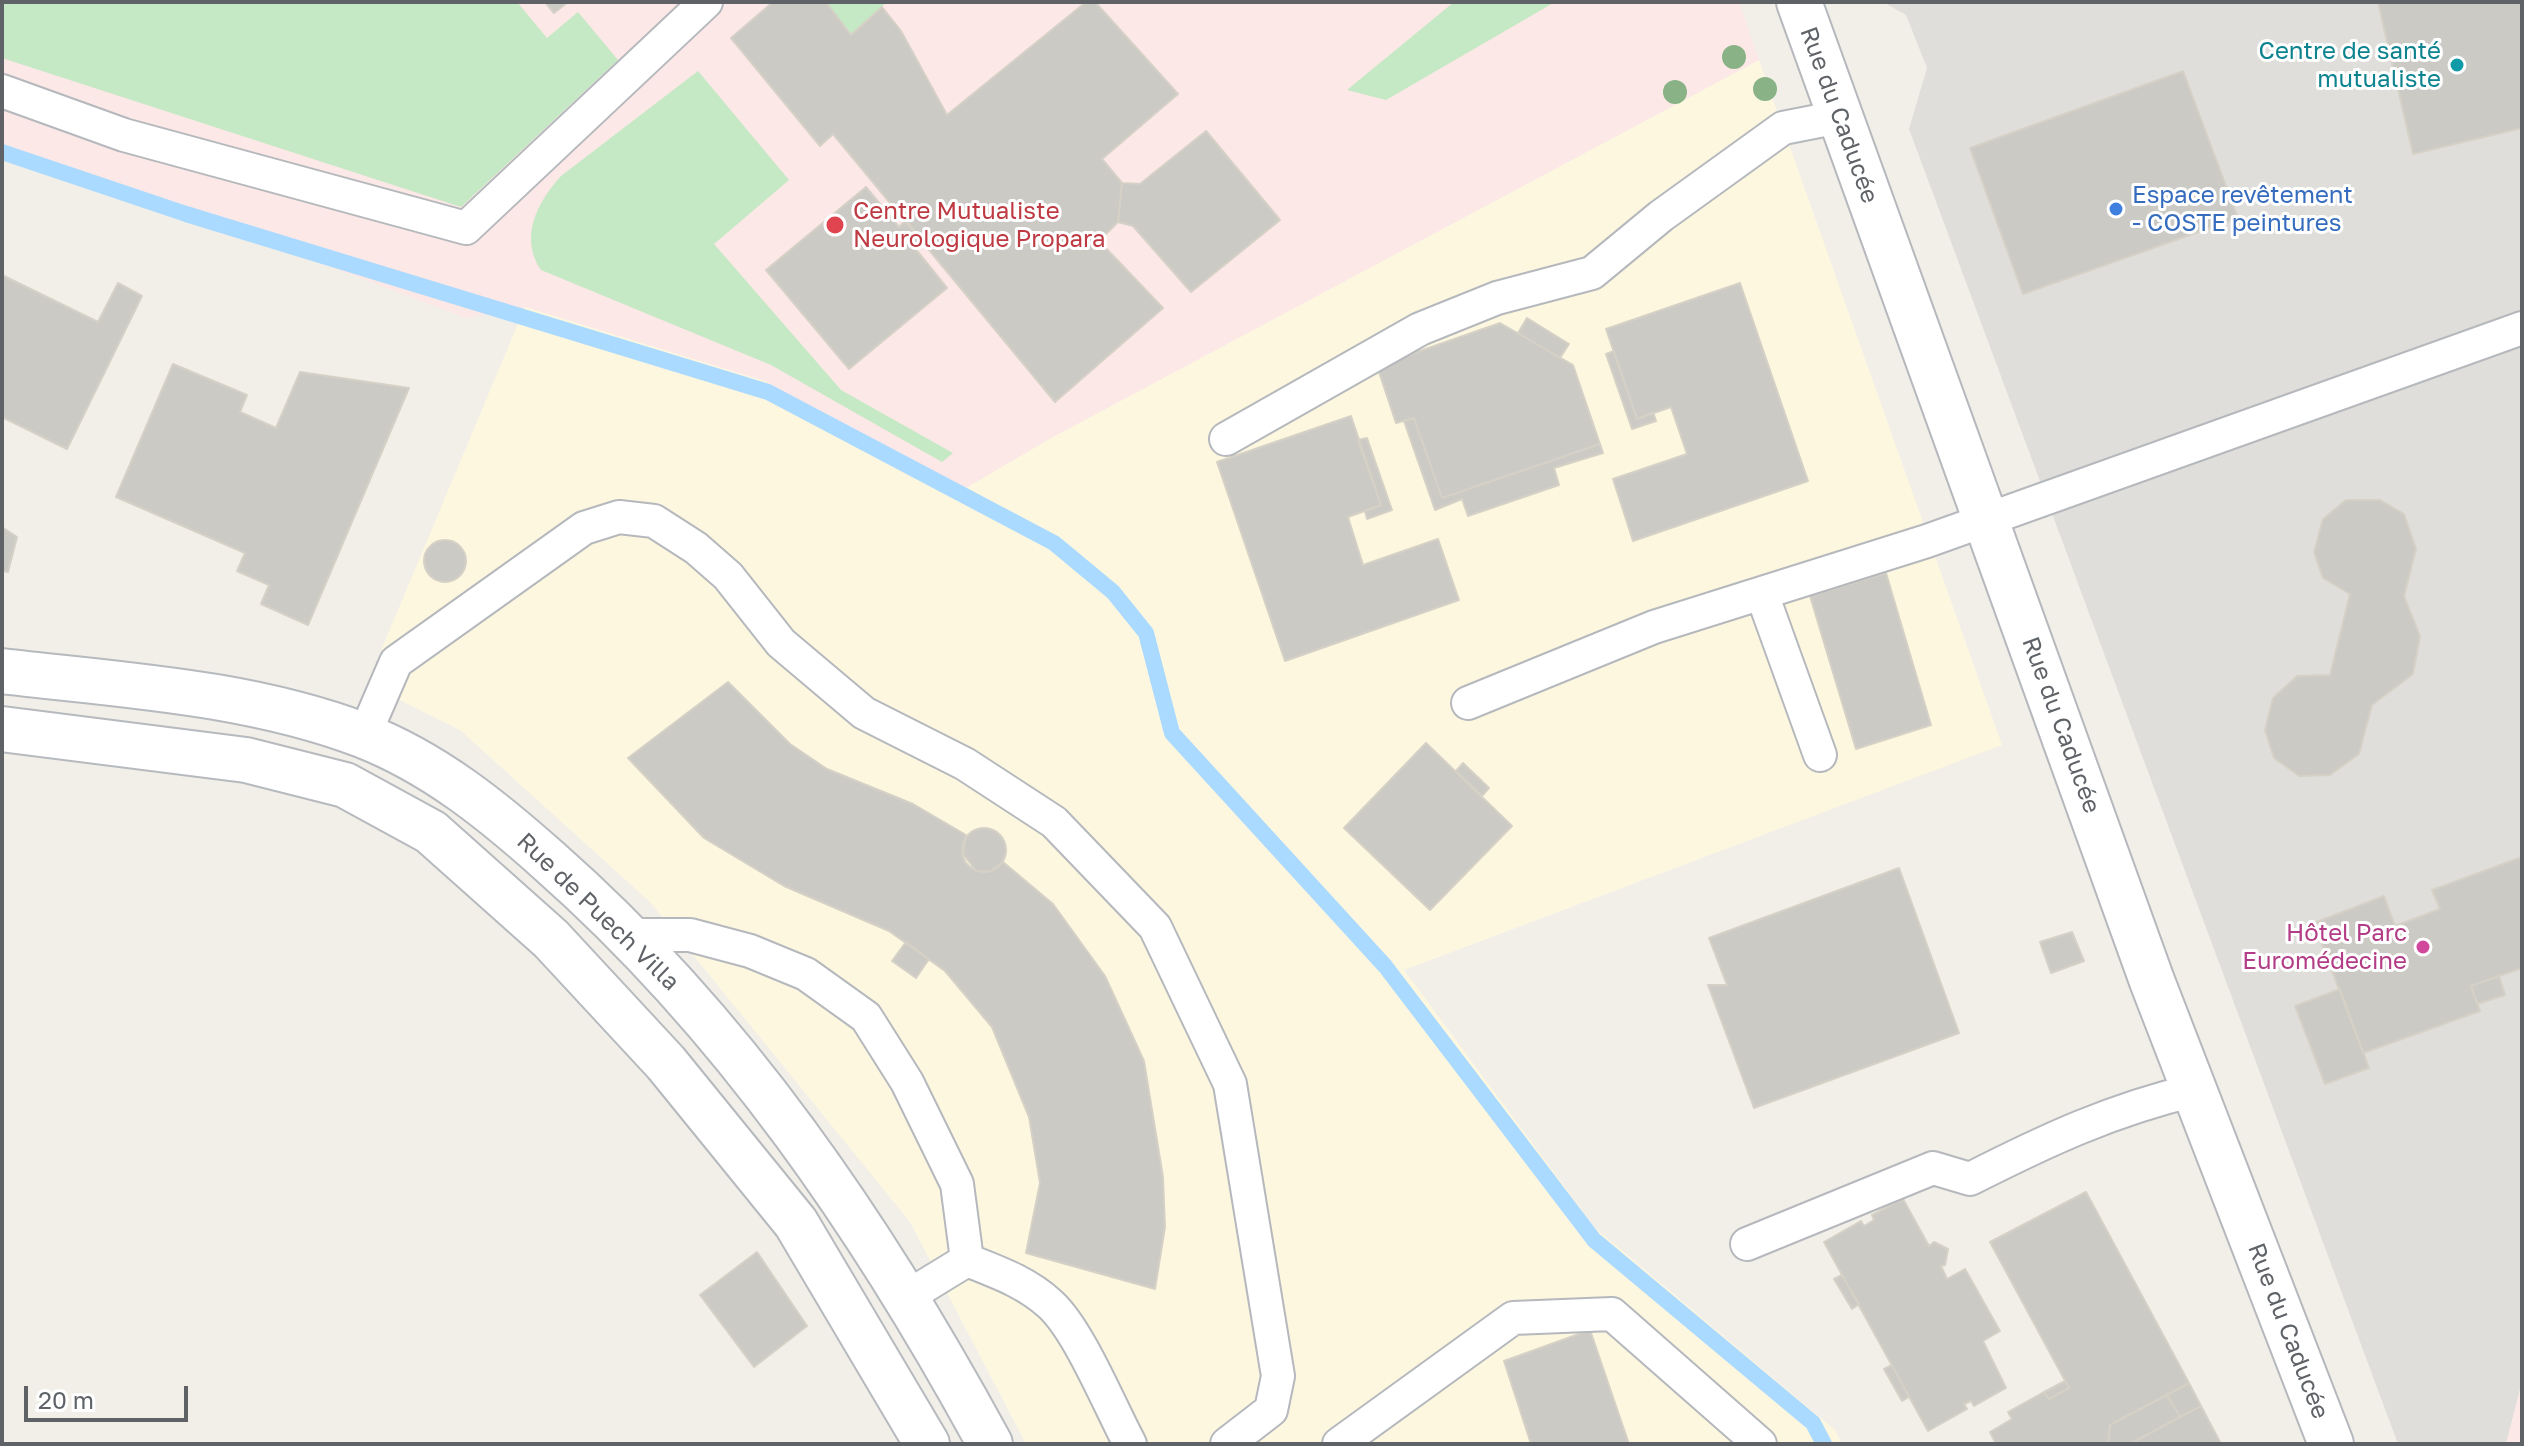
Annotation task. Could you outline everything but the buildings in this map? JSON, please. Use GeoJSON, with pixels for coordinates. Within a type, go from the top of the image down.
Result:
{"type":"FeatureCollection","features":[{"type":"Feature","properties":{"kind":"main road","name":"Rue du Caducée"},"geometry":{"type":"LineString","coordinates":[[1799,2],[2195,1090],[2331,1444]]}},
{"type":"Feature","properties":{"kind":"main road","name":"Rue de Puech Villa"},"geometry":{"type":"LineString","coordinates":[[2,671],[167,691],[303,715],[364,736],[418,760],[494,813],[593,899],[698,1009],[801,1139],[905,1298],[990,1444]]}},
{"type":"Feature","properties":{"kind":"main road"},"geometry":{"type":"LineString","coordinates":[[2,729],[246,760],[345,785],[431,832],[551,939],[666,1063],[796,1223],[927,1444]]}},
{"type":"Feature","properties":{"kind":"lane"},"geometry":{"type":"LineString","coordinates":[[2,91],[124,135],[466,228],[706,2]]}},
{"type":"Feature","properties":{"kind":"lane"},"geometry":{"type":"LineString","coordinates":[[1226,439],[1420,329],[1497,298],[1592,273],[1661,216],[1783,128],[1839,117]]}},
{"type":"Feature","properties":{"kind":"lane"},"geometry":{"type":"LineString","coordinates":[[1468,703],[1654,627],[1987,520],[2522,328]]}},
{"type":"Feature","properties":{"kind":"lane"},"geometry":{"type":"LineString","coordinates":[[364,736],[396,662],[584,528],[619,517],[654,521],[696,548],[728,576],[781,643],[864,713],[965,764],[1054,822],[1155,927],[1230,1084],[1278,1376],[1271,1410],[1227,1444]]}},
{"type":"Feature","properties":{"kind":"lane"},"geometry":{"type":"LineString","coordinates":[[1762,594],[1820,755]]}},
{"type":"Feature","properties":{"kind":"lane"},"geometry":{"type":"LineString","coordinates":[[626,935],[690,935],[750,951],[806,974],[866,1017],[907,1082],[957,1184],[967,1260]]}},
{"type":"Feature","properties":{"kind":"lane"},"geometry":{"type":"LineString","coordinates":[[1747,1244],[1933,1168],[1970,1179],[2065,1131],[2141,1103],[2195,1090]]}},
{"type":"Feature","properties":{"kind":"lane"},"geometry":{"type":"LineString","coordinates":[[905,1298],[967,1260]]}},
{"type":"Feature","properties":{"kind":"lane"},"geometry":{"type":"LineString","coordinates":[[967,1260],[1020,1282],[1051,1305],[1070,1331],[1130,1444]]}},
{"type":"Feature","properties":{"kind":"lane"},"geometry":{"type":"LineString","coordinates":[[1339,1444],[1513,1318],[1612,1314],[1760,1444]]}},
{"type":"Feature","properties":{"kind":"shaded area","name":"Centre Mutualiste Neurologique Propara"},"geometry":{"type":"Polygon","coordinates":[[[2,2],[1739,2],[1759,60],[1051,438],[959,492],[765,381],[526,307],[466,318],[2,143],[2,2]]]}},
{"type":"Feature","properties":{"kind":"shaded area"},"geometry":{"type":"Polygon","coordinates":[[[1883,2],[2522,2],[2522,1382],[2506,1444],[2398,1444],[1909,129],[1927,68],[1906,15],[1883,2]]]}},
{"type":"Feature","properties":{"kind":"shaded area"},"geometry":{"type":"Polygon","coordinates":[[[1759,60],[2002,745],[1404,970],[1595,1228],[1835,1430],[1842,1444],[1026,1444],[910,1222],[650,902],[460,730],[367,684],[525,307],[765,381],[959,492],[1051,438],[1759,60]]]}},
{"type":"Feature","properties":{"kind":"shaded area"},"geometry":{"type":"Polygon","coordinates":[[[2522,1382],[2522,1444],[2506,1444],[2522,1382]]]}},
{"type":"Feature","properties":{"kind":"green space"},"geometry":{"type":"Polygon","coordinates":[[[2,2],[517,2],[547,38],[578,12],[618,60],[461,207],[2,58],[2,2]]]}},
{"type":"Feature","properties":{"kind":"green space"},"geometry":{"type":"Polygon","coordinates":[[[826,2],[887,2],[851,35],[826,2]]]}},
{"type":"Feature","properties":{"kind":"green space"},"geometry":{"type":"Polygon","coordinates":[[[1454,2],[1555,2],[1386,100],[1347,90],[1454,2]]]}},
{"type":"Feature","properties":{"kind":"green space"},"geometry":{"type":"Polygon","coordinates":[[[698,71],[789,180],[714,244],[841,390],[953,453],[942,462],[771,365],[541,270],[531,245],[531,233],[538,209],[552,186],[698,71]]]}},
{"type":"Feature","properties":{"kind":"waterway"},"geometry":{"type":"LineString","coordinates":[[2,152],[186,214],[768,392],[1054,543],[1113,592],[1146,633],[1172,733],[1385,966],[1594,1240],[1813,1423],[1824,1444]]}},
{"type":"Feature","properties":{"kind":"place","name":"Centre de santé mutualiste"},"geometry":{"type":"Point","coordinates":[2457,65]}},
{"type":"Feature","properties":{"kind":"place","name":"Espace revêtement - COSTE peintures"},"geometry":{"type":"Point","coordinates":[2116,209]}},
{"type":"Feature","properties":{"kind":"place","name":"Centre Mutualiste Neurologique Propara"},"geometry":{"type":"Point","coordinates":[835,225]}},
{"type":"Feature","properties":{"kind":"place","name":"Hôtel Parc Euromédecine"},"geometry":{"type":"Point","coordinates":[2423,947]}}]}
